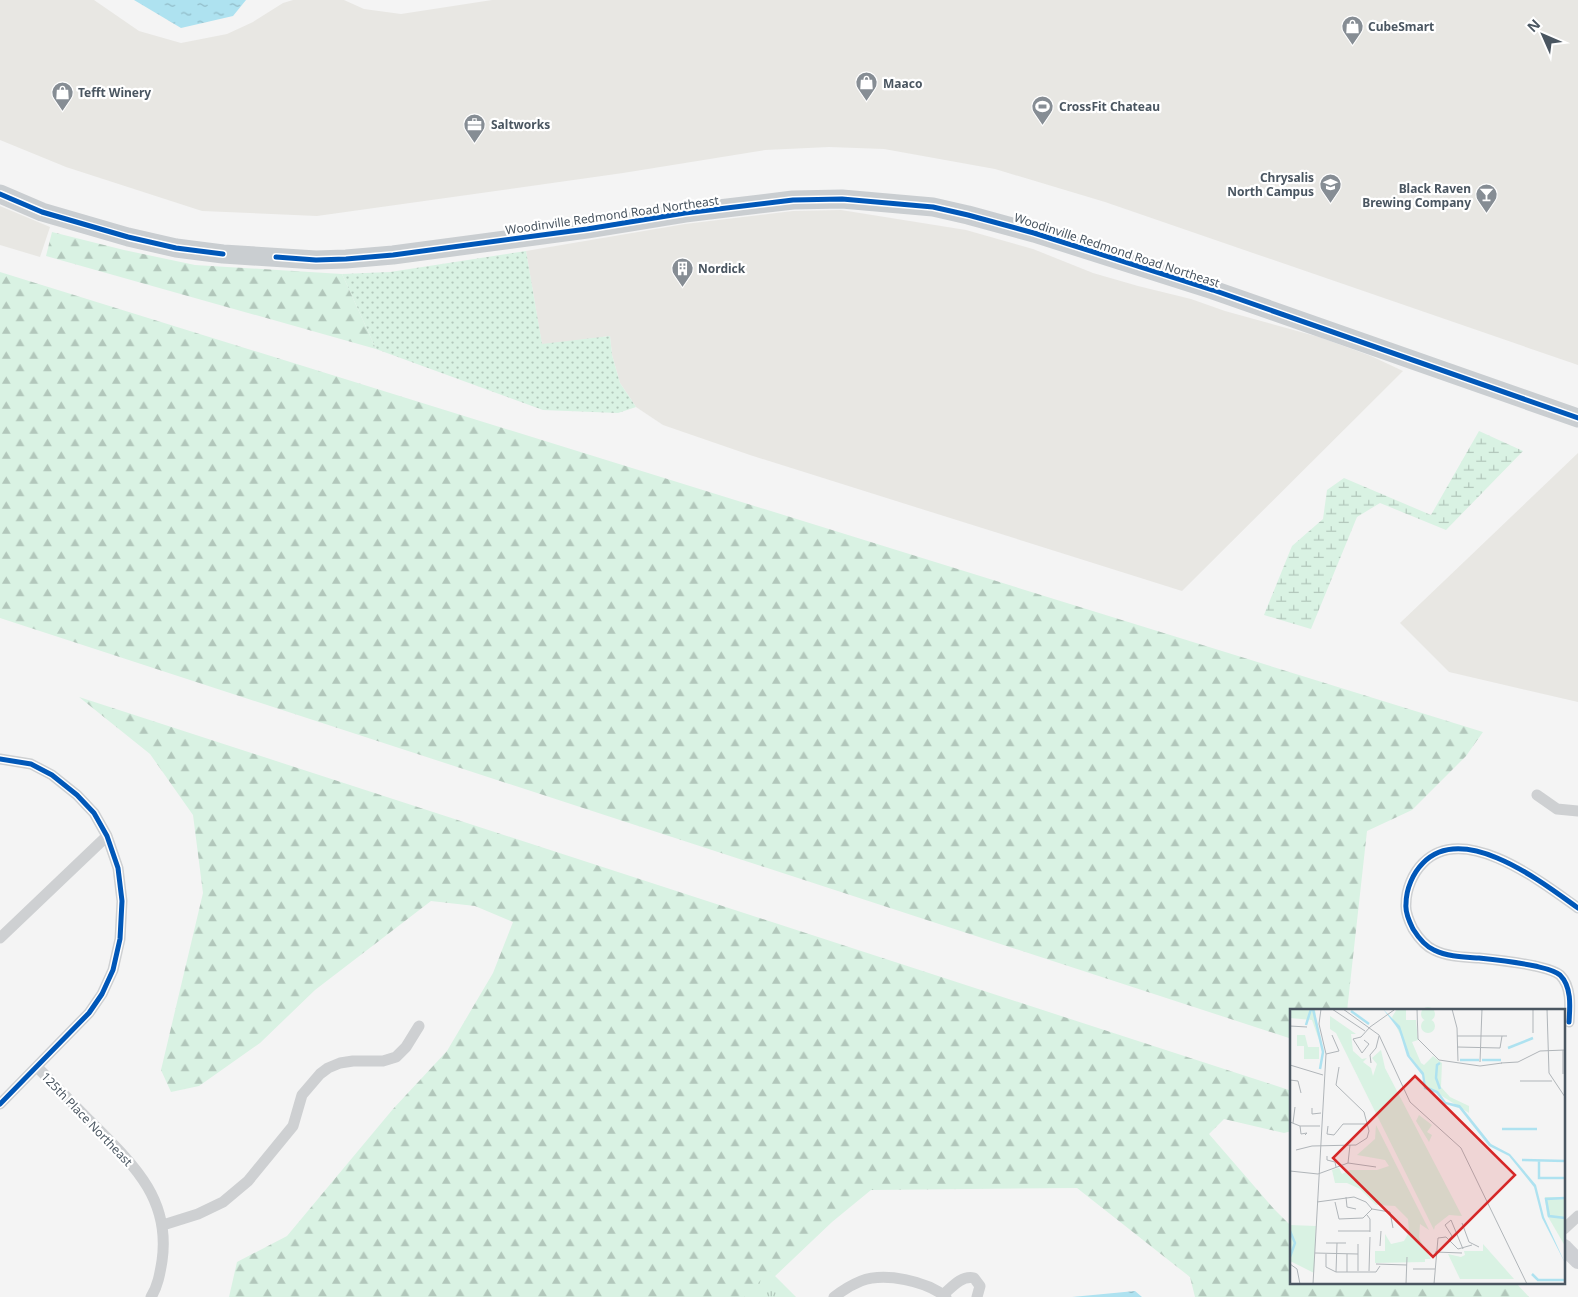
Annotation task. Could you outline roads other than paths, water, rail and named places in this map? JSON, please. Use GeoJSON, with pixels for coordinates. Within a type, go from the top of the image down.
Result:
{"type":"FeatureCollection","features":[{"type":"Feature","properties":{"kind":"main road","name":"Woodinville Redmond Road Northeast"},"geometry":{"type":"LineString","coordinates":[[0,194],[42,212],[128,237],[176,248],[223,254],[316,260],[420,252],[587,229],[685,213],[794,200],[845,200],[933,207],[1034,233],[1213,290],[1578,418]]}},
{"type":"Feature","properties":{"kind":"street"},"geometry":{"type":"LineString","coordinates":[[0,1104],[89,1013],[102,994],[113,970],[120,939],[122,901],[118,868],[107,836],[88,807],[77,795],[52,775],[31,764],[18,761],[1,761]]}},
{"type":"Feature","properties":{"kind":"street"},"geometry":{"type":"LineString","coordinates":[[1537,795],[1557,808],[1578,811]]}},
{"type":"Feature","properties":{"kind":"street"},"geometry":{"type":"LineString","coordinates":[[0,938],[107,836]]}},
{"type":"Feature","properties":{"kind":"street"},"geometry":{"type":"LineString","coordinates":[[1570,1023],[1570,998],[1560,975],[1548,969],[1516,962],[1453,956],[1434,950],[1423,942],[1416,933],[1409,920],[1406,904],[1408,887],[1416,870],[1428,858],[1446,850],[1458,849],[1485,853],[1508,862],[1536,878],[1578,908]]}},
{"type":"Feature","properties":{"kind":"street"},"geometry":{"type":"LineString","coordinates":[[163,1225],[198,1214],[223,1202],[248,1181],[293,1126],[302,1095],[320,1074],[340,1063],[383,1061],[396,1057],[406,1048],[419,1026]]}},
{"type":"Feature","properties":{"kind":"street","name":"125th Place Northeast"},"geometry":{"type":"LineString","coordinates":[[37,1067],[130,1163],[143,1179],[155,1200],[163,1225],[164,1251],[161,1272],[151,1297]]}},
{"type":"Feature","properties":{"kind":"street"},"geometry":{"type":"LineString","coordinates":[[1566,1227],[1578,1216]]}},
{"type":"Feature","properties":{"kind":"street"},"geometry":{"type":"LineString","coordinates":[[1566,1249],[1578,1261]]}},
{"type":"Feature","properties":{"kind":"street"},"geometry":{"type":"LineString","coordinates":[[834,1297],[863,1280],[884,1278],[921,1283],[944,1296],[958,1282],[968,1276],[974,1278],[980,1286],[976,1297]]}},
{"type":"Feature","properties":{"kind":"water"},"geometry":{"type":"Polygon","coordinates":[[[134,0],[246,0],[233,16],[181,28],[134,0]]]}},
{"type":"Feature","properties":{"kind":"water"},"geometry":{"type":"Polygon","coordinates":[[[1135,1291],[1142,1297],[1072,1297],[1135,1291]]]}},
{"type":"Feature","properties":{"kind":"place","name":"CubeSmart"},"geometry":{"type":"Point","coordinates":[1352,45]}},
{"type":"Feature","properties":{"kind":"place","name":"Maaco"},"geometry":{"type":"Point","coordinates":[867,102]}},
{"type":"Feature","properties":{"kind":"place","name":"Tefft Winery"},"geometry":{"type":"Point","coordinates":[62,111]}},
{"type":"Feature","properties":{"kind":"place","name":"CrossFit Chateau"},"geometry":{"type":"Point","coordinates":[1043,125]}},
{"type":"Feature","properties":{"kind":"place","name":"Saltworks"},"geometry":{"type":"Point","coordinates":[475,143]}},
{"type":"Feature","properties":{"kind":"place","name":"Chrysalis North Campus"},"geometry":{"type":"Point","coordinates":[1330,203]}},
{"type":"Feature","properties":{"kind":"place","name":"Black Raven Brewing Company"},"geometry":{"type":"Point","coordinates":[1487,214]}},
{"type":"Feature","properties":{"kind":"place","name":"Nordick"},"geometry":{"type":"Point","coordinates":[682,287]}}]}
